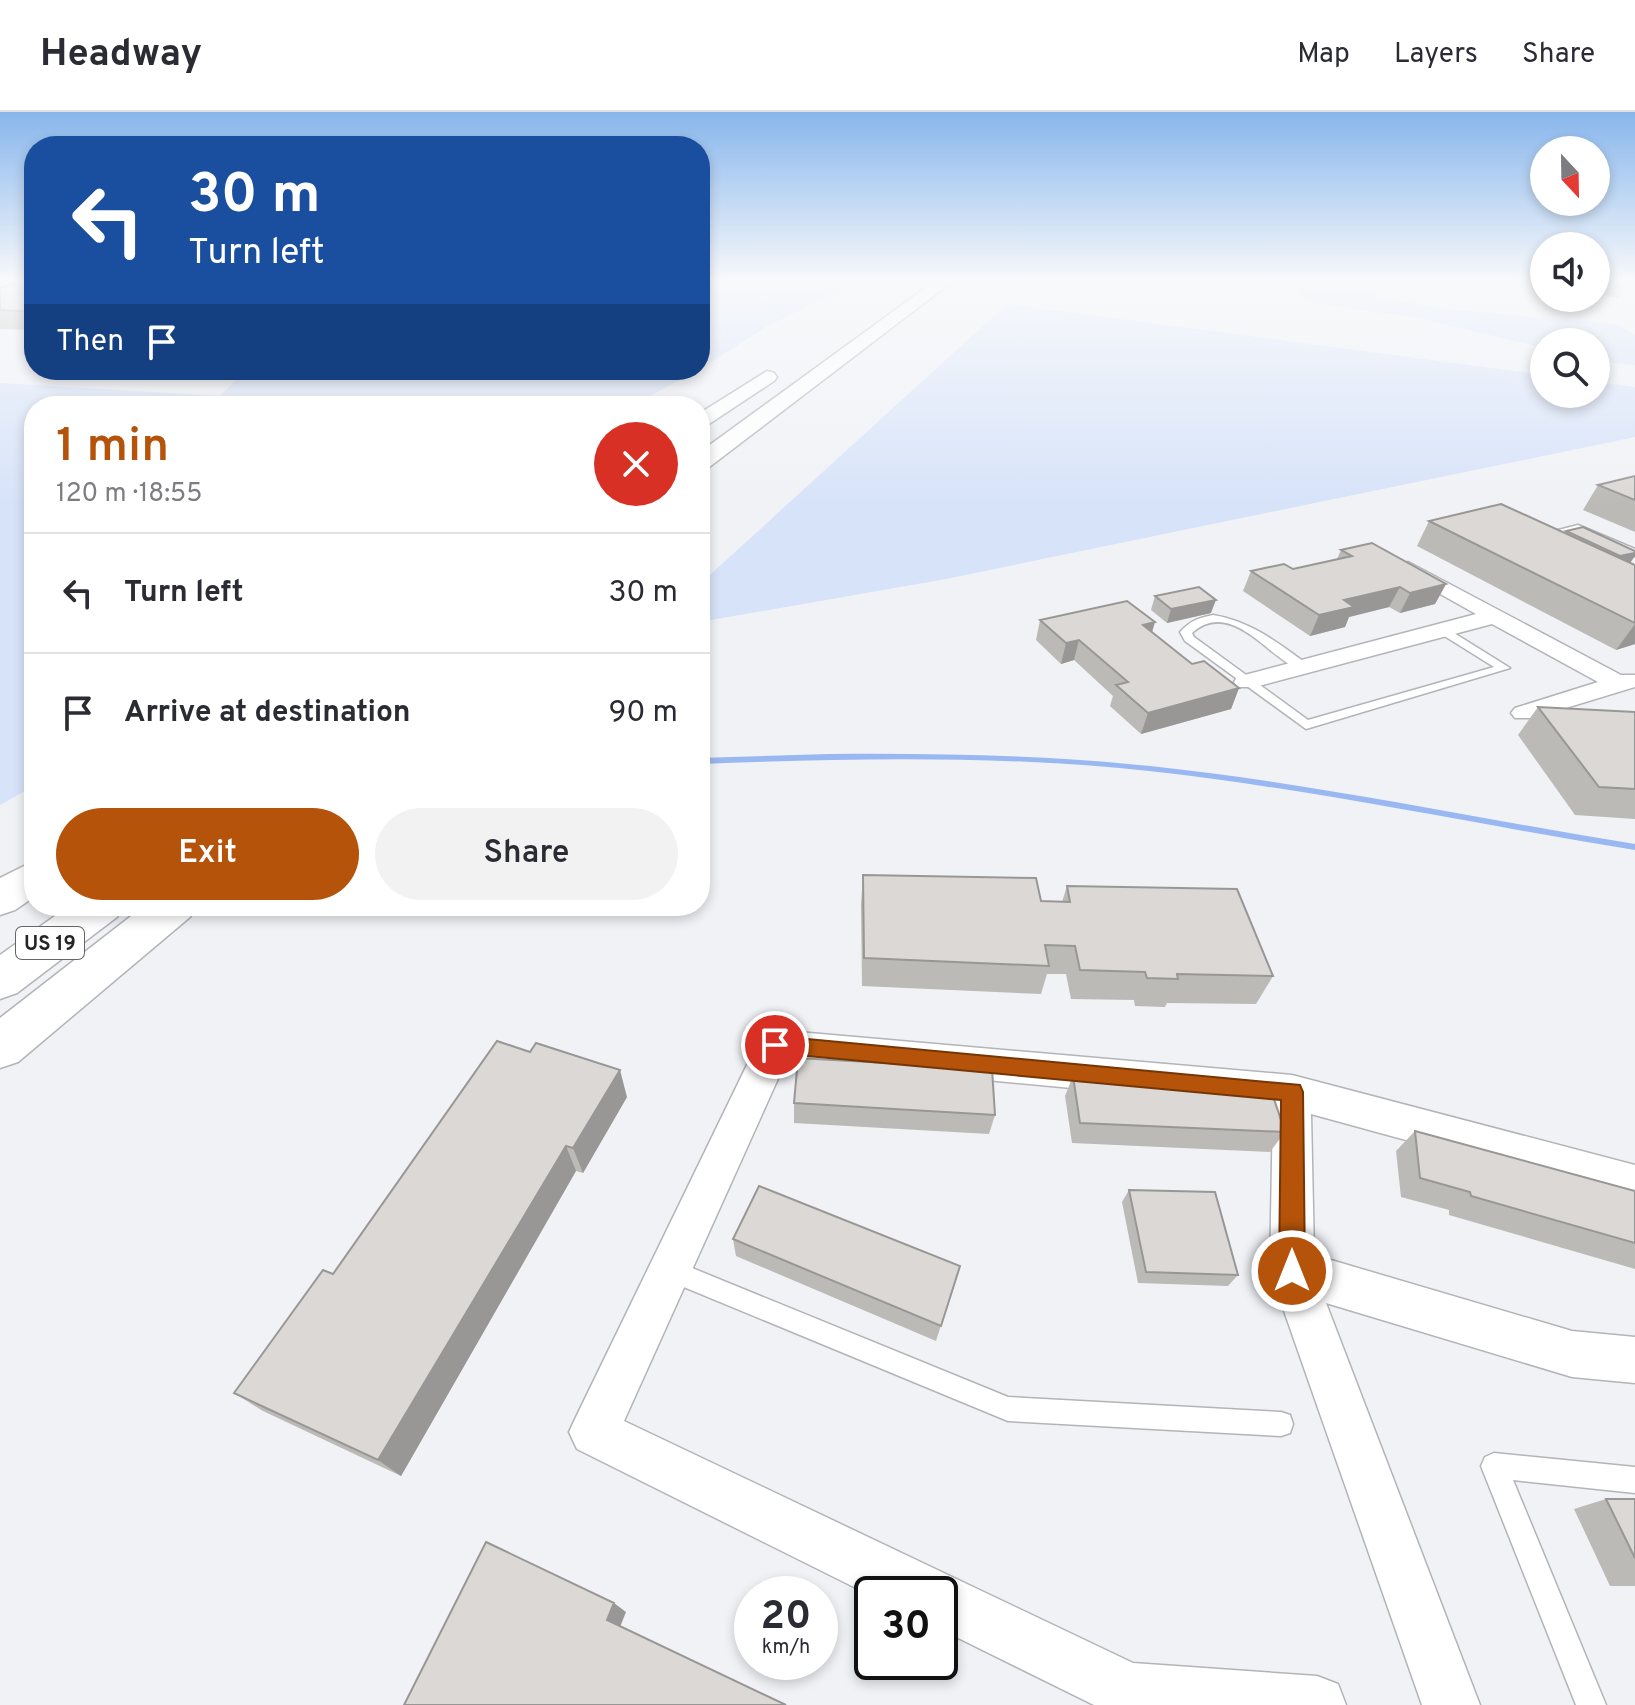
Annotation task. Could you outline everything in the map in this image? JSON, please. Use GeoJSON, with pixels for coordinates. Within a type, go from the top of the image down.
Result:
{"type":"FeatureCollection","features":[{"type":"Feature","properties":{"kind":"highway"},"geometry":{"type":"LineString","coordinates":[[710,456],[845,355]]}},
{"type":"Feature","properties":{"kind":"highway"},"geometry":{"type":"LineString","coordinates":[[710,416],[789,362]]}},
{"type":"Feature","properties":{"kind":"highway","name":"US 19"},"geometry":{"type":"LineString","coordinates":[[0,899],[24,883]]}},
{"type":"Feature","properties":{"kind":"highway","name":"US 19"},"geometry":{"type":"LineString","coordinates":[[0,980],[87,916]]}},
{"type":"Feature","properties":{"kind":"highway"},"geometry":{"type":"LineString","coordinates":[[0,1047],[162,916]]}},
{"type":"Feature","properties":{"kind":"street"},"geometry":{"type":"LineString","coordinates":[[1384,555],[1495,616],[1627,682]]}},
{"type":"Feature","properties":{"kind":"street"},"geometry":{"type":"LineString","coordinates":[[1246,682],[1495,616]]}},
{"type":"Feature","properties":{"kind":"street"},"geometry":{"type":"LineString","coordinates":[[1531,711],[1627,682]]}},
{"type":"Feature","properties":{"kind":"street"},"geometry":{"type":"LineString","coordinates":[[890,1576],[594,1432],[775,1045],[1292,1092],[1635,1184]]}},
{"type":"Feature","properties":{"kind":"street"},"geometry":{"type":"LineString","coordinates":[[1292,1092],[1292,1271],[1451,1705]]}},
{"type":"Feature","properties":{"kind":"street"},"geometry":{"type":"LineString","coordinates":[[1292,1271],[1572,1354],[1635,1360]]}},
{"type":"Feature","properties":{"kind":"street"},"geometry":{"type":"LineString","coordinates":[[958,1609],[1130,1692],[1317,1705]]}},
{"type":"Feature","properties":{"kind":"lane"},"geometry":{"type":"LineString","coordinates":[[1542,545],[1528,539],[1578,528],[1635,553]]}},
{"type":"Feature","properties":{"kind":"lane"},"geometry":{"type":"LineString","coordinates":[[1303,667],[1239,622],[1215,619],[1189,627],[1186,632],[1189,639],[1306,725],[1504,668],[1442,630]]}},
{"type":"Feature","properties":{"kind":"lane"},"geometry":{"type":"LineString","coordinates":[[1531,711],[1580,713]]}},
{"type":"Feature","properties":{"kind":"lane"},"geometry":{"type":"LineString","coordinates":[[670,1270],[1008,1409],[1281,1424]]}},
{"type":"Feature","properties":{"kind":"lane"},"geometry":{"type":"LineString","coordinates":[[1591,1705],[1494,1466],[1635,1480]]}},
{"type":"Feature","properties":{"kind":"shaded area"},"geometry":{"type":"Polygon","coordinates":[[[710,355],[721,355],[710,363],[710,355]]]}},
{"type":"Feature","properties":{"kind":"shaded area"},"geometry":{"type":"Polygon","coordinates":[[[951,355],[1395,355],[1530,373],[1530,408],[1610,408],[1610,384],[1635,387],[1635,437],[946,579],[710,620],[710,575],[951,355]]]}},
{"type":"Feature","properties":{"kind":"shaded area"},"geometry":{"type":"Polygon","coordinates":[[[1610,355],[1635,355],[1635,365],[1610,362],[1610,355]]]}},
{"type":"Feature","properties":{"kind":"shaded area"},"geometry":{"type":"Polygon","coordinates":[[[235,380],[679,380],[650,396],[220,396],[235,380]]]}},
{"type":"Feature","properties":{"kind":"shaded area"},"geometry":{"type":"Polygon","coordinates":[[[0,383],[220,396],[24,396],[24,792],[0,805],[0,383]]]}},
{"type":"Feature","properties":{"kind":"building"},"geometry":{"type":"Polygon","coordinates":[[[1635,476],[1635,500],[1598,485],[1635,476]]]}},
{"type":"Feature","properties":{"kind":"building"},"geometry":{"type":"Polygon","coordinates":[[[1501,504],[1635,565],[1635,623],[1429,521],[1501,504]]]}},
{"type":"Feature","properties":{"kind":"building"},"geometry":{"type":"Polygon","coordinates":[[[1583,527],[1635,553],[1620,556],[1566,531],[1583,527]]]}},
{"type":"Feature","properties":{"kind":"building"},"geometry":{"type":"Polygon","coordinates":[[[1372,543],[1446,584],[1410,593],[1400,587],[1344,600],[1354,607],[1319,615],[1251,571],[1284,564],[1293,569],[1352,556],[1341,550],[1372,543]]]}},
{"type":"Feature","properties":{"kind":"building"},"geometry":{"type":"Polygon","coordinates":[[[1199,587],[1216,600],[1171,609],[1155,596],[1199,587]]]}},
{"type":"Feature","properties":{"kind":"building"},"geometry":{"type":"Polygon","coordinates":[[[1127,601],[1155,622],[1143,625],[1192,664],[1204,661],[1239,688],[1148,713],[1116,685],[1128,682],[1079,640],[1066,643],[1040,620],[1127,601]]]}},
{"type":"Feature","properties":{"kind":"building"},"geometry":{"type":"Polygon","coordinates":[[[1538,707],[1635,712],[1635,789],[1599,787],[1538,707]]]}},
{"type":"Feature","properties":{"kind":"building"},"geometry":{"type":"Polygon","coordinates":[[[863,875],[1036,878],[1041,901],[1070,902],[1067,886],[1237,889],[1273,976],[1177,974],[1178,979],[1147,978],[1145,972],[1080,970],[1075,946],[1045,945],[1049,966],[864,958],[863,875]]]}},
{"type":"Feature","properties":{"kind":"building"},"geometry":{"type":"Polygon","coordinates":[[[497,1041],[530,1052],[536,1043],[620,1070],[573,1148],[566,1146],[378,1460],[234,1393],[323,1270],[333,1274],[497,1041]]]}},
{"type":"Feature","properties":{"kind":"building"},"geometry":{"type":"Polygon","coordinates":[[[798,1058],[992,1069],[995,1115],[794,1103],[798,1058]]]}},
{"type":"Feature","properties":{"kind":"building"},"geometry":{"type":"Polygon","coordinates":[[[1073,1076],[1269,1084],[1285,1132],[1080,1123],[1073,1076]]]}},
{"type":"Feature","properties":{"kind":"building"},"geometry":{"type":"Polygon","coordinates":[[[1415,1131],[1635,1191],[1635,1243],[1471,1196],[1470,1192],[1420,1178],[1415,1131]]]}},
{"type":"Feature","properties":{"kind":"building"},"geometry":{"type":"Polygon","coordinates":[[[759,1186],[960,1266],[941,1326],[733,1239],[759,1186]]]}},
{"type":"Feature","properties":{"kind":"building"},"geometry":{"type":"Polygon","coordinates":[[[1129,1190],[1215,1192],[1238,1275],[1146,1272],[1129,1190]]]}},
{"type":"Feature","properties":{"kind":"building"},"geometry":{"type":"Polygon","coordinates":[[[1606,1499],[1635,1499],[1635,1558],[1606,1499]]]}},
{"type":"Feature","properties":{"kind":"building"},"geometry":{"type":"Polygon","coordinates":[[[486,1542],[614,1603],[607,1620],[786,1705],[404,1705],[486,1542]]]}},
{"type":"Feature","properties":{"kind":"waterway"},"geometry":{"type":"LineString","coordinates":[[710,761],[957,757],[1148,768],[1318,792],[1635,847]]}},
{"type":"Feature","properties":{"kind":"route"},"geometry":{"type":"LineString","coordinates":[[775,1045],[1292,1092],[1292,1271]]}}]}
